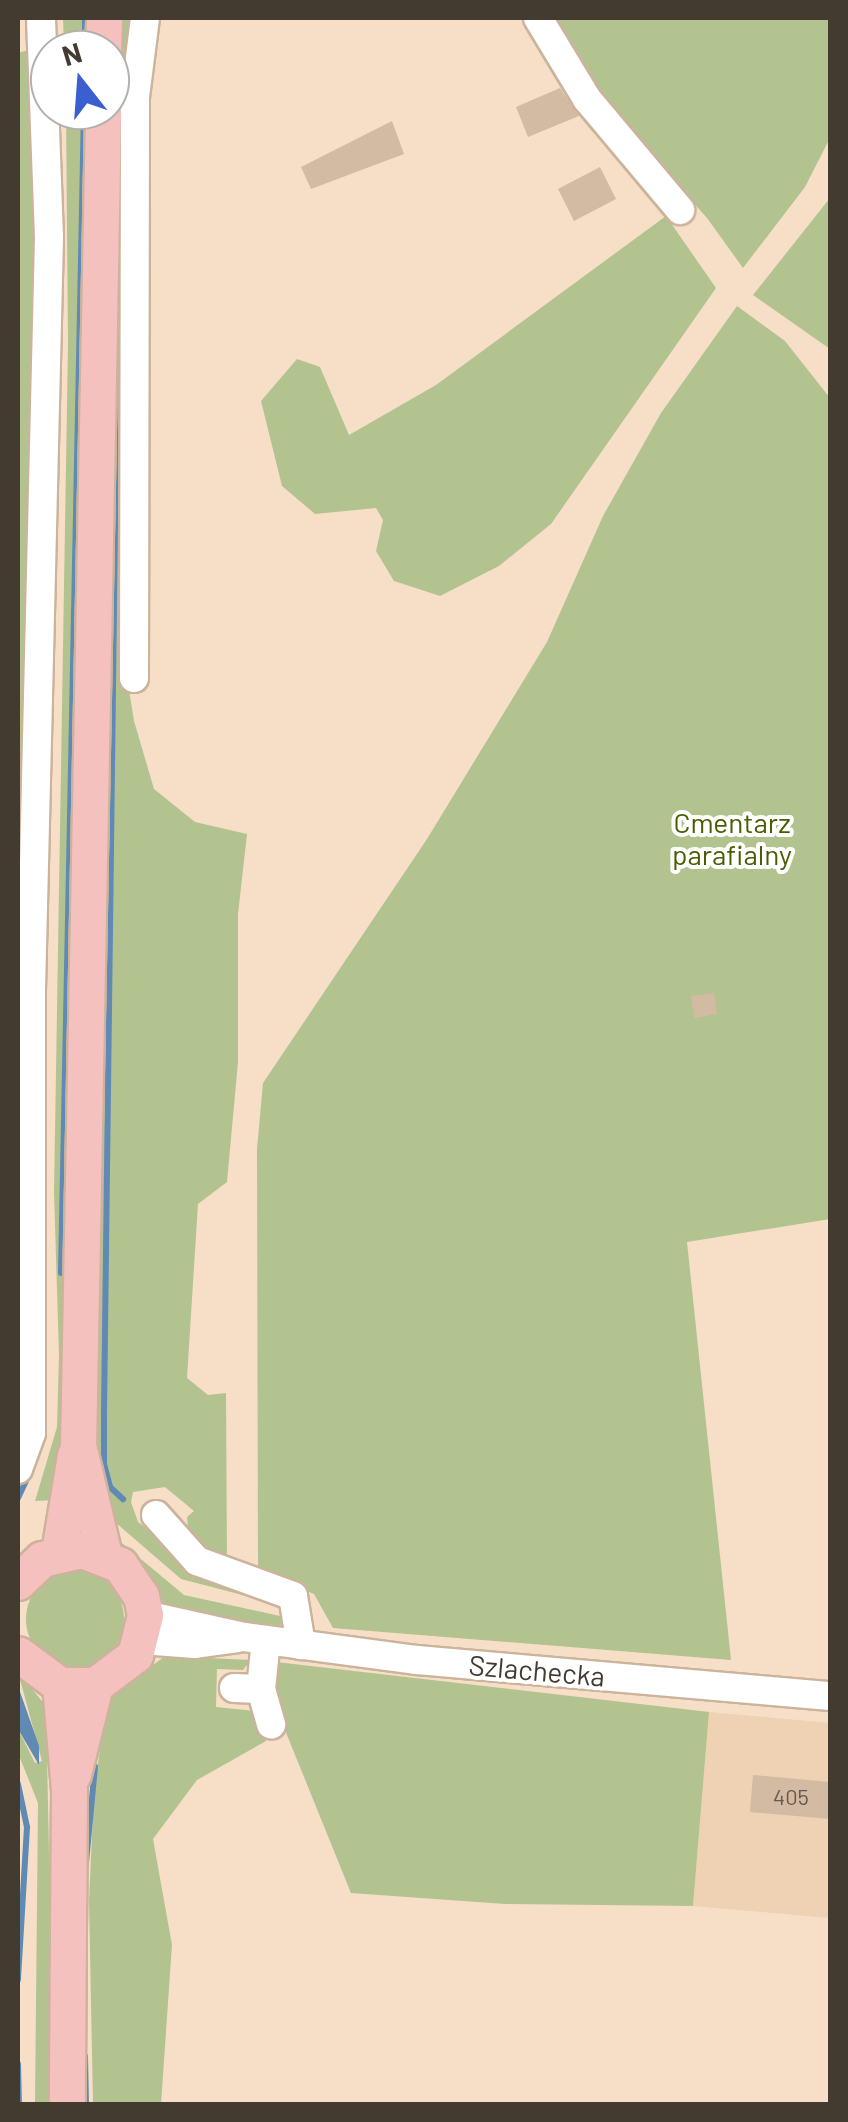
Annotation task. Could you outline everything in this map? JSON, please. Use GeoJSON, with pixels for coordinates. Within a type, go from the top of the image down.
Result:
{"type":"FeatureCollection","features":[{"type":"Feature","properties":{"kind":"main road"},"geometry":{"type":"LineString","coordinates":[[59,1552],[78,1445],[102,130]]}},
{"type":"Feature","properties":{"kind":"main road"},"geometry":{"type":"LineString","coordinates":[[78,1445],[104,1556]]}},
{"type":"Feature","properties":{"kind":"main road"},"geometry":{"type":"LineString","coordinates":[[18,1582],[59,1552],[104,1556],[133,1579],[144,1627],[124,1668],[78,1685],[18,1654]]}},
{"type":"Feature","properties":{"kind":"main road"},"geometry":{"type":"LineString","coordinates":[[67,2104],[68,1789],[78,1685]]}},
{"type":"Feature","properties":{"kind":"street"},"geometry":{"type":"LineString","coordinates":[[18,1469],[30,1433],[31,990],[49,237],[40,18]]}},
{"type":"Feature","properties":{"kind":"street"},"geometry":{"type":"LineString","coordinates":[[134,678],[135,97],[146,18]]}},
{"type":"Feature","properties":{"kind":"street"},"geometry":{"type":"LineString","coordinates":[[538,18],[586,100],[680,210]]}},
{"type":"Feature","properties":{"kind":"street"},"geometry":{"type":"LineString","coordinates":[[156,1515],[197,1561],[293,1596],[301,1645]]}},
{"type":"Feature","properties":{"kind":"street","name":"Szlachecka"},"geometry":{"type":"LineString","coordinates":[[144,1627],[195,1644],[255,1638],[830,1696]]}},
{"type":"Feature","properties":{"kind":"street"},"geometry":{"type":"LineString","coordinates":[[255,1638],[247,1689],[271,1724]]}},
{"type":"Feature","properties":{"kind":"shaded area"},"geometry":{"type":"Polygon","coordinates":[[[709,1712],[830,1723],[830,1918],[693,1906],[709,1712]]]}},
{"type":"Feature","properties":{"kind":"green space"},"geometry":{"type":"Polygon","coordinates":[[[63,18],[88,18],[88,30],[63,30],[63,18]]]}},
{"type":"Feature","properties":{"kind":"green space"},"geometry":{"type":"Polygon","coordinates":[[[117,18],[136,18],[127,677],[134,721],[154,789],[195,822],[247,834],[238,914],[238,1062],[227,1182],[198,1204],[187,1378],[208,1395],[226,1393],[227,1564],[204,1555],[189,1539],[187,1517],[194,1511],[165,1487],[133,1492],[131,1502],[138,1522],[217,1582],[273,1603],[181,1579],[108,1516],[97,1477],[115,130],[130,130],[130,30],[117,30],[117,18]]]}},
{"type":"Feature","properties":{"kind":"green space"},"geometry":{"type":"Polygon","coordinates":[[[549,18],[830,18],[830,138],[805,187],[743,268],[707,218],[591,88],[549,18]]]}},
{"type":"Feature","properties":{"kind":"green space"},"geometry":{"type":"Polygon","coordinates":[[[30,49],[30,130],[38,130],[41,202],[18,1029],[18,53],[30,49]]]}},
{"type":"Feature","properties":{"kind":"green space"},"geometry":{"type":"Polygon","coordinates":[[[66,130],[86,130],[67,1404],[55,1500],[35,1501],[57,1427],[54,1192],[68,344],[66,130]]]}},
{"type":"Feature","properties":{"kind":"green space"},"geometry":{"type":"Polygon","coordinates":[[[830,198],[830,349],[753,295],[830,198]]]}},
{"type":"Feature","properties":{"kind":"green space"},"geometry":{"type":"Polygon","coordinates":[[[666,216],[716,288],[551,524],[499,566],[440,596],[394,581],[376,551],[383,520],[376,508],[315,514],[282,486],[261,401],[297,359],[320,367],[349,435],[436,385],[666,216]]]}},
{"type":"Feature","properties":{"kind":"green space","name":"Cmentarz parafialny"},"geometry":{"type":"Polygon","coordinates":[[[737,306],[785,341],[830,398],[830,1219],[687,1242],[731,1660],[333,1628],[314,1594],[258,1571],[257,1149],[263,1083],[427,839],[547,642],[603,516],[661,413],[737,306]]]}},
{"type":"Feature","properties":{"kind":"green space"},"geometry":{"type":"Polygon","coordinates":[[[105,1529],[184,1595],[280,1616],[285,1623],[272,1628],[165,1604],[105,1529]]]}},
{"type":"Feature","properties":{"kind":"green space"},"geometry":{"type":"Polygon","coordinates":[[[75,1570],[94,1573],[110,1584],[121,1600],[121,1638],[110,1654],[94,1665],[75,1668],[56,1665],[40,1654],[29,1638],[26,1619],[29,1600],[40,1584],[56,1573],[75,1570]]]}},
{"type":"Feature","properties":{"kind":"green space"},"geometry":{"type":"Polygon","coordinates":[[[165,1656],[251,1660],[243,1670],[217,1669],[216,1707],[255,1711],[266,1741],[197,1780],[153,1839],[172,1945],[161,2104],[93,2104],[89,1901],[94,1791],[107,1700],[165,1656]]]}},
{"type":"Feature","properties":{"kind":"green space"},"geometry":{"type":"Polygon","coordinates":[[[276,1662],[709,1712],[693,1906],[505,1904],[351,1893],[272,1698],[276,1662]]]}},
{"type":"Feature","properties":{"kind":"green space"},"geometry":{"type":"Polygon","coordinates":[[[18,1672],[46,1706],[54,2104],[35,2104],[38,1803],[18,1753],[18,1729],[35,1763],[42,1761],[18,1672]]]}},
{"type":"Feature","properties":{"kind":"water"},"geometry":{"type":"Polygon","coordinates":[[[18,1686],[39,1746],[39,1765],[18,1729],[18,1686]]]}},
{"type":"Feature","properties":{"kind":"building"},"geometry":{"type":"Polygon","coordinates":[[[560,88],[579,116],[528,137],[516,107],[560,88]]]}},
{"type":"Feature","properties":{"kind":"building"},"geometry":{"type":"Polygon","coordinates":[[[392,121],[404,154],[311,189],[301,167],[392,121]]]}},
{"type":"Feature","properties":{"kind":"building"},"geometry":{"type":"Polygon","coordinates":[[[600,167],[616,199],[574,221],[558,189],[600,167]]]}},
{"type":"Feature","properties":{"kind":"building"},"geometry":{"type":"Polygon","coordinates":[[[714,993],[717,1014],[694,1018],[691,996],[714,993]]]}},
{"type":"Feature","properties":{"kind":"building"},"geometry":{"type":"Polygon","coordinates":[[[753,1775],[830,1782],[830,1819],[750,1812],[753,1775]]]}},
{"type":"Feature","properties":{"kind":"waterway"},"geometry":{"type":"LineString","coordinates":[[85,18],[85,30]]}},
{"type":"Feature","properties":{"kind":"waterway"},"geometry":{"type":"LineString","coordinates":[[61,1273],[84,130]]}},
{"type":"Feature","properties":{"kind":"waterway"},"geometry":{"type":"LineString","coordinates":[[119,202],[104,1464],[110,1487],[123,1499]]}},
{"type":"Feature","properties":{"kind":"waterway"},"geometry":{"type":"LineString","coordinates":[[18,1498],[30,1472]]}},
{"type":"Feature","properties":{"kind":"waterway"},"geometry":{"type":"LineString","coordinates":[[86,1863],[95,1766]]}},
{"type":"Feature","properties":{"kind":"waterway"},"geometry":{"type":"LineString","coordinates":[[18,1784],[27,1827],[18,1980]]}},
{"type":"Feature","properties":{"kind":"waterway"},"geometry":{"type":"LineString","coordinates":[[85,2056],[86,2104]]}},
{"type":"Feature","properties":{"kind":"waterway"},"geometry":{"type":"LineString","coordinates":[[18,2064],[19,2104]]}}]}
